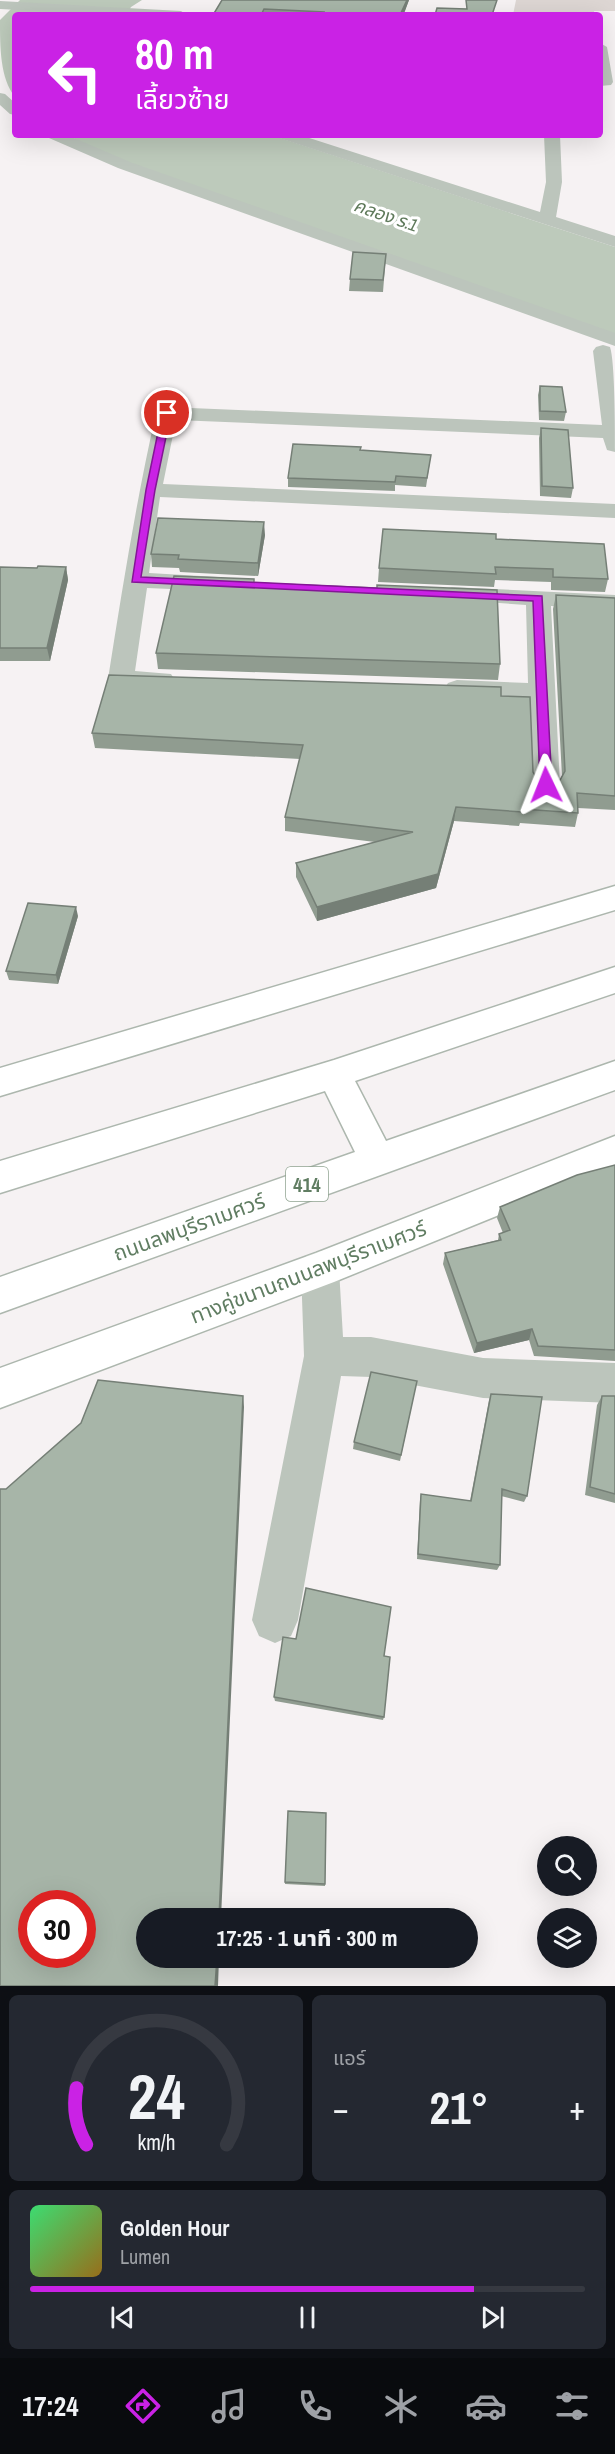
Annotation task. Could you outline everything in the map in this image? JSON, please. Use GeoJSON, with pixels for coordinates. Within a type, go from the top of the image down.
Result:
{"type":"FeatureCollection","features":[{"type":"Feature","properties":{"kind":"main road"},"geometry":{"type":"LineString","coordinates":[[0,1082],[615,898]]}},
{"type":"Feature","properties":{"kind":"main road"},"geometry":{"type":"LineString","coordinates":[[0,1177],[334,1074],[615,980]]}},
{"type":"Feature","properties":{"kind":"main road"},"geometry":{"type":"LineString","coordinates":[[334,1074],[377,1159]]}},
{"type":"Feature","properties":{"kind":"main road","name":"ถนนลพบุรีราเมศวร์"},"geometry":{"type":"LineString","coordinates":[[0,1295],[615,1075]]}},
{"type":"Feature","properties":{"kind":"main road","name":"ทางคู่ขนานถนนลพบุรีราเมศวร์"},"geometry":{"type":"LineString","coordinates":[[0,1388],[320,1269],[615,1152]]}},
{"type":"Feature","properties":{"kind":"street"},"geometry":{"type":"LineString","coordinates":[[139,12],[153,0]]}},
{"type":"Feature","properties":{"kind":"street"},"geometry":{"type":"LineString","coordinates":[[10,3],[114,12]]}},
{"type":"Feature","properties":{"kind":"street"},"geometry":{"type":"LineString","coordinates":[[603,51],[606,82],[603,82]]}},
{"type":"Feature","properties":{"kind":"street"},"geometry":{"type":"LineString","coordinates":[[0,97],[12,108]]}},
{"type":"Feature","properties":{"kind":"street"},"geometry":{"type":"LineString","coordinates":[[59,138],[124,165],[500,297],[609,345],[614,438],[167,413],[150,490],[121,679],[192,681]]}},
{"type":"Feature","properties":{"kind":"street"},"geometry":{"type":"LineString","coordinates":[[293,138],[615,242]]}},
{"type":"Feature","properties":{"kind":"street"},"geometry":{"type":"LineString","coordinates":[[547,219],[554,182],[552,138]]}},
{"type":"Feature","properties":{"kind":"street"},"geometry":{"type":"LineString","coordinates":[[372,143],[369,151],[376,165]]}},
{"type":"Feature","properties":{"kind":"street"},"geometry":{"type":"LineString","coordinates":[[150,490],[615,511]]}},
{"type":"Feature","properties":{"kind":"street"},"geometry":{"type":"LineString","coordinates":[[135,580],[242,585]]}},
{"type":"Feature","properties":{"kind":"street"},"geometry":{"type":"LineString","coordinates":[[432,594],[615,602]]}},
{"type":"Feature","properties":{"kind":"street"},"geometry":{"type":"LineString","coordinates":[[538,598],[546,785]]}},
{"type":"Feature","properties":{"kind":"street"},"geometry":{"type":"LineString","coordinates":[[437,689],[543,692]]}},
{"type":"Feature","properties":{"kind":"street"},"geometry":{"type":"LineString","coordinates":[[275,1620],[324,1356],[320,1269]]}},
{"type":"Feature","properties":{"kind":"street"},"geometry":{"type":"LineString","coordinates":[[324,1356],[371,1357],[483,1378],[615,1383]]}},
{"type":"Feature","properties":{"kind":"shaded area"},"geometry":{"type":"Polygon","coordinates":[[[516,0],[615,0],[615,11],[514,12],[516,0]]]}},
{"type":"Feature","properties":{"kind":"water"},"geometry":{"type":"Polygon","coordinates":[[[20,0],[142,0],[128,12],[12,12],[12,92],[4,71],[0,20],[20,0]]]}},
{"type":"Feature","properties":{"kind":"water","name":"คลอง ร.1"},"geometry":{"type":"Polygon","coordinates":[[[73,138],[280,138],[615,247],[615,337],[98,152],[73,138]]]}},
{"type":"Feature","properties":{"kind":"building"},"geometry":{"type":"Polygon","coordinates":[[[222,0],[407,0],[401,12],[264,9],[262,12],[215,12],[222,0]]]}},
{"type":"Feature","properties":{"kind":"building"},"geometry":{"type":"Polygon","coordinates":[[[466,0],[497,0],[493,12],[436,12],[437,8],[467,9],[466,0]]]}},
{"type":"Feature","properties":{"kind":"building"},"geometry":{"type":"Polygon","coordinates":[[[353,252],[386,254],[383,280],[350,279],[353,252]]]}},
{"type":"Feature","properties":{"kind":"building"},"geometry":{"type":"Polygon","coordinates":[[[540,386],[562,387],[566,412],[540,411],[540,386]]]}},
{"type":"Feature","properties":{"kind":"building"},"geometry":{"type":"Polygon","coordinates":[[[541,428],[568,430],[573,488],[542,486],[541,428]]]}},
{"type":"Feature","properties":{"kind":"building"},"geometry":{"type":"Polygon","coordinates":[[[293,444],[361,447],[360,450],[431,455],[427,478],[396,476],[395,482],[288,478],[293,444]]]}},
{"type":"Feature","properties":{"kind":"building"},"geometry":{"type":"Polygon","coordinates":[[[158,518],[264,522],[258,563],[178,559],[179,555],[151,554],[158,518]]]}},
{"type":"Feature","properties":{"kind":"building"},"geometry":{"type":"Polygon","coordinates":[[[383,529],[496,534],[496,539],[604,544],[608,579],[553,577],[553,569],[495,567],[496,574],[379,568],[383,529]]]}},
{"type":"Feature","properties":{"kind":"building"},"geometry":{"type":"Polygon","coordinates":[[[38,566],[66,567],[47,648],[0,648],[0,567],[37,568],[38,566]]]}},
{"type":"Feature","properties":{"kind":"building"},"geometry":{"type":"Polygon","coordinates":[[[174,576],[254,579],[254,583],[497,590],[500,664],[156,653],[174,576]]]}},
{"type":"Feature","properties":{"kind":"building"},"geometry":{"type":"Polygon","coordinates":[[[556,595],[615,598],[615,796],[577,793],[578,813],[456,807],[438,874],[317,907],[296,863],[413,832],[285,817],[303,745],[92,733],[109,675],[501,687],[501,696],[530,697],[533,772],[538,780],[550,783],[560,780],[565,771],[556,595]]]}},
{"type":"Feature","properties":{"kind":"building"},"geometry":{"type":"Polygon","coordinates":[[[28,903],[76,907],[56,975],[6,971],[28,903]]]}},
{"type":"Feature","properties":{"kind":"building"},"geometry":{"type":"Polygon","coordinates":[[[615,1165],[615,1350],[538,1346],[532,1329],[477,1343],[445,1253],[501,1240],[499,1234],[510,1230],[500,1207],[577,1175],[615,1165]]]}},
{"type":"Feature","properties":{"kind":"building"},"geometry":{"type":"Polygon","coordinates":[[[371,1372],[417,1381],[401,1455],[354,1442],[371,1372]]]}},
{"type":"Feature","properties":{"kind":"building"},"geometry":{"type":"Polygon","coordinates":[[[98,1380],[243,1396],[219,1908],[136,1908],[136,1968],[216,1968],[215,1986],[0,1986],[0,1489],[6,1489],[81,1423],[98,1380]]]}},
{"type":"Feature","properties":{"kind":"building"},"geometry":{"type":"Polygon","coordinates":[[[491,1394],[542,1397],[527,1496],[502,1489],[500,1565],[418,1554],[421,1494],[471,1501],[491,1394]]]}},
{"type":"Feature","properties":{"kind":"building"},"geometry":{"type":"Polygon","coordinates":[[[602,1396],[615,1396],[615,1494],[590,1487],[602,1396]]]}},
{"type":"Feature","properties":{"kind":"building"},"geometry":{"type":"Polygon","coordinates":[[[306,1588],[391,1607],[384,1656],[390,1657],[384,1717],[274,1697],[283,1637],[296,1639],[306,1588]]]}},
{"type":"Feature","properties":{"kind":"building"},"geometry":{"type":"Polygon","coordinates":[[[288,1811],[326,1813],[325,1884],[285,1882],[288,1811]]]}},
{"type":"Feature","properties":{"kind":"route"},"geometry":{"type":"LineString","coordinates":[[167,413],[150,490],[135,580],[538,598],[546,785]]}}]}
